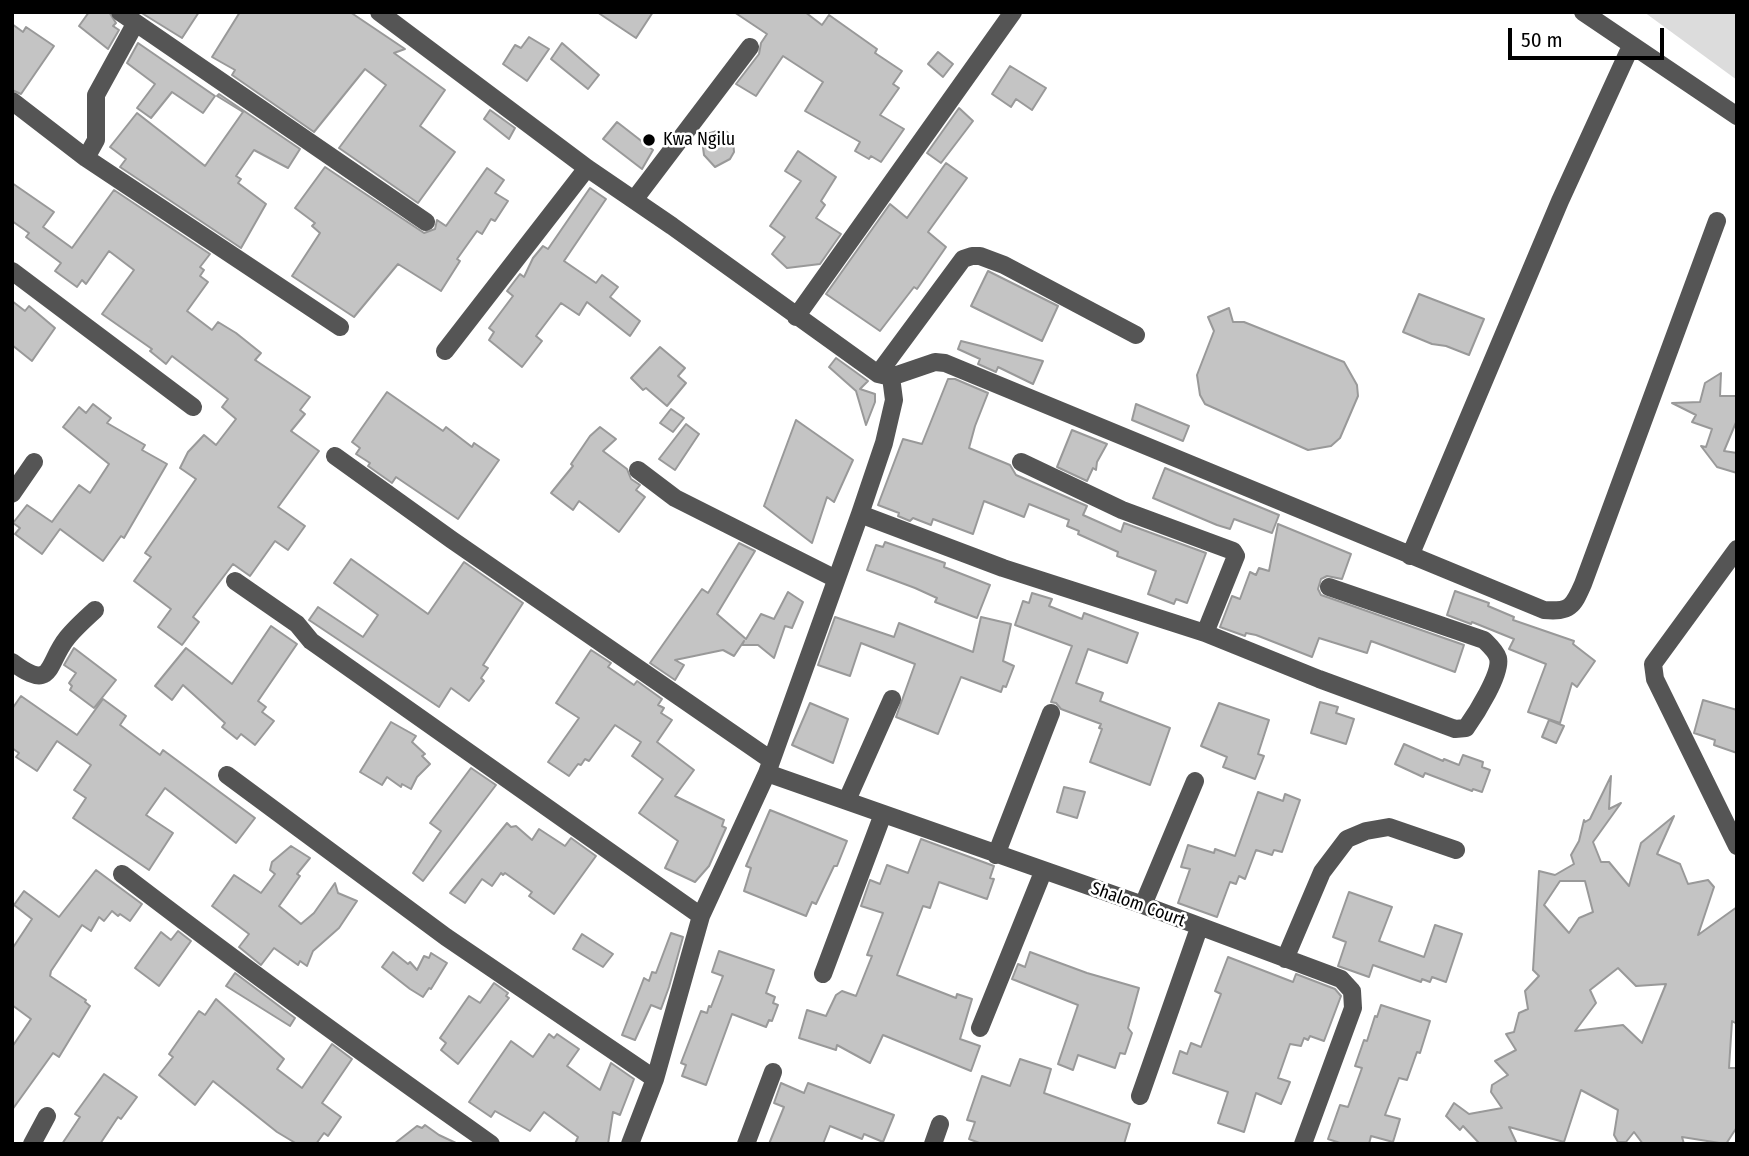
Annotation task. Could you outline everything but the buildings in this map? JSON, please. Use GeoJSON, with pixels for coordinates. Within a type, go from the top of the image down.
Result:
{"type":"FeatureCollection","features":[{"type":"Feature","properties":{"kind":"street"},"geometry":{"type":"LineString","coordinates":[[120,12],[426,222]]}},
{"type":"Feature","properties":{"kind":"street"},"geometry":{"type":"LineString","coordinates":[[379,12],[587,168],[796,317],[884,376],[894,400],[884,443],[860,514],[769,766],[701,916],[655,1079],[630,1144]]}},
{"type":"Feature","properties":{"kind":"street"},"geometry":{"type":"LineString","coordinates":[[796,317],[1013,12]]}},
{"type":"Feature","properties":{"kind":"street"},"geometry":{"type":"LineString","coordinates":[[1583,12],[1737,116]]}},
{"type":"Feature","properties":{"kind":"street"},"geometry":{"type":"LineString","coordinates":[[86,158],[96,140],[96,95],[135,24]]}},
{"type":"Feature","properties":{"kind":"street"},"geometry":{"type":"LineString","coordinates":[[1410,556],[1560,201],[1631,46]]}},
{"type":"Feature","properties":{"kind":"street"},"geometry":{"type":"LineString","coordinates":[[634,200],[750,47]]}},
{"type":"Feature","properties":{"kind":"street"},"geometry":{"type":"LineString","coordinates":[[12,101],[86,158],[340,327]]}},
{"type":"Feature","properties":{"kind":"street"},"geometry":{"type":"LineString","coordinates":[[445,351],[587,168]]}},
{"type":"Feature","properties":{"kind":"street"},"geometry":{"type":"LineString","coordinates":[[884,376],[935,362],[945,363],[1544,610],[1562,611],[1575,604],[1717,221]]}},
{"type":"Feature","properties":{"kind":"street"},"geometry":{"type":"LineString","coordinates":[[884,376],[963,259],[971,256],[980,256],[1004,265],[1136,335]]}},
{"type":"Feature","properties":{"kind":"street"},"geometry":{"type":"LineString","coordinates":[[12,271],[193,407]]}},
{"type":"Feature","properties":{"kind":"street","name":"Shalom Court"},"geometry":{"type":"LineString","coordinates":[[335,456],[769,766],[883,814],[1143,905],[1341,979],[1352,991],[1353,1008],[1303,1144]]}},
{"type":"Feature","properties":{"kind":"street"},"geometry":{"type":"LineString","coordinates":[[13,491],[34,462]]}},
{"type":"Feature","properties":{"kind":"street"},"geometry":{"type":"LineString","coordinates":[[1021,462],[1122,510],[1233,551],[1236,556],[1205,633]]}},
{"type":"Feature","properties":{"kind":"street"},"geometry":{"type":"LineString","coordinates":[[638,470],[675,498],[836,579]]}},
{"type":"Feature","properties":{"kind":"street"},"geometry":{"type":"LineString","coordinates":[[860,514],[1003,568],[1205,633],[1455,729],[1466,728],[1499,669],[1497,657],[1484,640],[1329,587]]}},
{"type":"Feature","properties":{"kind":"street"},"geometry":{"type":"LineString","coordinates":[[1737,549],[1653,664],[1655,679],[1737,846]]}},
{"type":"Feature","properties":{"kind":"street"},"geometry":{"type":"LineString","coordinates":[[235,581],[297,624],[311,641],[701,916]]}},
{"type":"Feature","properties":{"kind":"street"},"geometry":{"type":"LineString","coordinates":[[12,662],[29,675],[41,676],[49,671],[65,639],[94,610]]}},
{"type":"Feature","properties":{"kind":"street"},"geometry":{"type":"LineString","coordinates":[[846,800],[892,699]]}},
{"type":"Feature","properties":{"kind":"street"},"geometry":{"type":"LineString","coordinates":[[996,855],[1051,713]]}},
{"type":"Feature","properties":{"kind":"street"},"geometry":{"type":"LineString","coordinates":[[227,775],[446,937],[655,1079]]}},
{"type":"Feature","properties":{"kind":"street"},"geometry":{"type":"LineString","coordinates":[[1143,905],[1195,781]]}},
{"type":"Feature","properties":{"kind":"street"},"geometry":{"type":"LineString","coordinates":[[822,974],[883,814]]}},
{"type":"Feature","properties":{"kind":"street"},"geometry":{"type":"LineString","coordinates":[[1285,959],[1322,872],[1347,839],[1366,831],[1389,827],[1456,850]]}},
{"type":"Feature","properties":{"kind":"street"},"geometry":{"type":"LineString","coordinates":[[980,1028],[1043,872]]}},
{"type":"Feature","properties":{"kind":"street"},"geometry":{"type":"LineString","coordinates":[[122,874],[222,951],[491,1144]]}},
{"type":"Feature","properties":{"kind":"street"},"geometry":{"type":"LineString","coordinates":[[1140,1096],[1199,928]]}},
{"type":"Feature","properties":{"kind":"street"},"geometry":{"type":"LineString","coordinates":[[747,1144],[773,1072]]}},
{"type":"Feature","properties":{"kind":"street"},"geometry":{"type":"LineString","coordinates":[[32,1144],[47,1116]]}},
{"type":"Feature","properties":{"kind":"street"},"geometry":{"type":"LineString","coordinates":[[933,1144],[940,1124]]}},
{"type":"Feature","properties":{"kind":"shaded area"},"geometry":{"type":"Polygon","coordinates":[[[1644,12],[1737,12],[1737,80],[1644,12]]]}},
{"type":"Feature","properties":{"kind":"place","name":"Kwa Ngilu"},"geometry":{"type":"Point","coordinates":[649,140]}}]}
